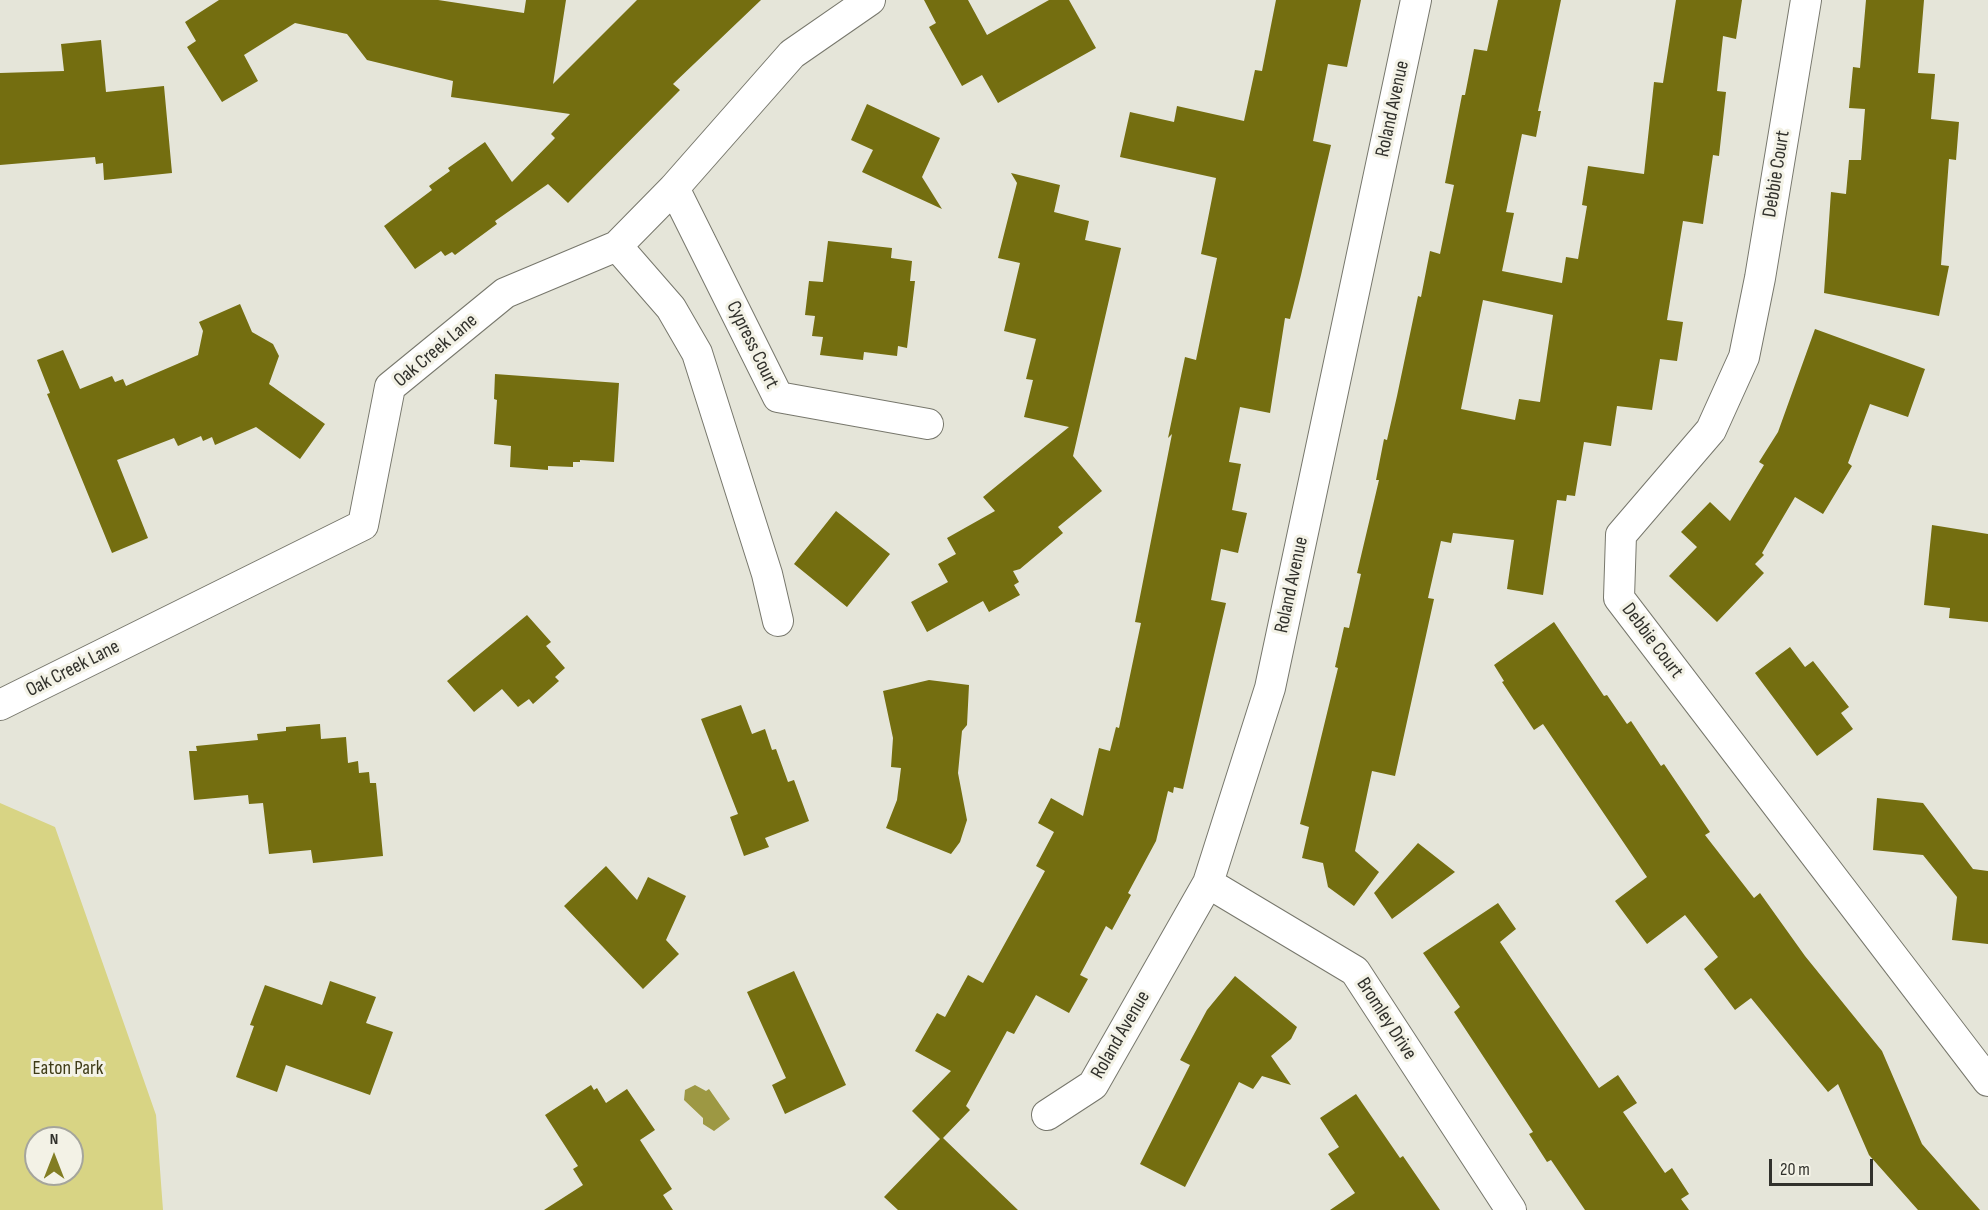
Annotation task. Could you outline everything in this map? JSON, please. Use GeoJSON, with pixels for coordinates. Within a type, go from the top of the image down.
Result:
{"type":"FeatureCollection","features":[{"type":"Feature","properties":{"kind":"street","name":"Oak Creek Lane"},"geometry":{"type":"LineString","coordinates":[[0,705],[363,525],[390,387],[505,293],[617,246],[674,188],[792,54],[870,0]]}},
{"type":"Feature","properties":{"kind":"street","name":"Roland Avenue"},"geometry":{"type":"LineString","coordinates":[[1047,1115],[1093,1085],[1208,883],[1270,688],[1416,0]]}},
{"type":"Feature","properties":{"kind":"street","name":"Debbie Court"},"geometry":{"type":"LineString","coordinates":[[1806,0],[1760,278],[1744,357],[1712,430],[1620,536],[1619,598],[1988,1081]]}},
{"type":"Feature","properties":{"kind":"street","name":"Cypress Court"},"geometry":{"type":"LineString","coordinates":[[674,188],[777,397],[928,424]]}},
{"type":"Feature","properties":{"kind":"street"},"geometry":{"type":"LineString","coordinates":[[617,246],[671,308],[697,353],[767,573],[777,621]]}},
{"type":"Feature","properties":{"kind":"street","name":"Bromley Drive"},"geometry":{"type":"LineString","coordinates":[[1208,883],[1355,971],[1511,1210]]}},
{"type":"Feature","properties":{"kind":"green space","name":"Eaton Park"},"geometry":{"type":"Polygon","coordinates":[[[0,803],[55,827],[156,1115],[163,1210],[0,1210],[0,803]]]}},
{"type":"Feature","properties":{"kind":"shaded area"},"geometry":{"type":"Polygon","coordinates":[[[695,1085],[706,1091],[709,1089],[730,1119],[714,1131],[703,1124],[703,1118],[684,1100],[685,1090],[695,1085]]]}},
{"type":"Feature","properties":{"kind":"building"},"geometry":{"type":"Polygon","coordinates":[[[219,0],[438,0],[524,13],[526,0],[566,0],[553,84],[637,0],[761,0],[673,84],[680,90],[568,203],[548,184],[495,221],[497,224],[455,255],[452,252],[445,256],[441,251],[415,269],[384,226],[432,190],[429,186],[450,171],[448,168],[485,142],[512,182],[555,138],[551,134],[570,114],[451,97],[453,81],[367,60],[347,34],[295,23],[244,55],[258,81],[222,102],[187,47],[196,41],[185,22],[219,0]]]}},
{"type":"Feature","properties":{"kind":"building"},"geometry":{"type":"Polygon","coordinates":[[[924,0],[968,0],[987,35],[1049,0],[1069,0],[1096,48],[998,103],[982,75],[962,86],[929,27],[936,23],[924,0]]]}},
{"type":"Feature","properties":{"kind":"building"},"geometry":{"type":"Polygon","coordinates":[[[1276,0],[1361,0],[1347,67],[1328,64],[1313,141],[1331,145],[1290,319],[1285,318],[1270,413],[1240,407],[1229,462],[1241,464],[1232,510],[1247,513],[1238,553],[1221,549],[1211,600],[1226,603],[1183,789],[1174,787],[1173,793],[1168,791],[1156,841],[1128,893],[1131,895],[1112,930],[1106,926],[1080,975],[1088,979],[1069,1013],[1036,995],[1014,1034],[1007,1031],[966,1106],[970,1110],[943,1138],[1018,1210],[898,1210],[884,1197],[940,1139],[912,1111],[951,1071],[915,1051],[937,1013],[945,1017],[968,975],[983,983],[1045,871],[1036,866],[1054,832],[1038,823],[1051,798],[1083,816],[1099,748],[1110,751],[1116,727],[1119,728],[1141,623],[1135,622],[1172,434],[1168,438],[1185,357],[1196,360],[1217,258],[1201,254],[1216,178],[1120,157],[1130,112],[1174,122],[1177,106],[1244,121],[1255,70],[1262,71],[1276,0]]]}},
{"type":"Feature","properties":{"kind":"building"},"geometry":{"type":"Polygon","coordinates":[[[1498,0],[1561,0],[1538,111],[1541,111],[1536,137],[1522,134],[1506,212],[1514,213],[1502,271],[1562,283],[1566,257],[1578,259],[1587,206],[1582,205],[1588,166],[1644,174],[1654,82],[1663,83],[1676,0],[1742,0],[1736,39],[1723,36],[1717,91],[1726,92],[1719,156],[1713,155],[1703,224],[1683,221],[1667,320],[1683,322],[1677,361],[1660,359],[1652,410],[1617,406],[1611,446],[1584,442],[1575,496],[1567,495],[1566,501],[1557,500],[1543,595],[1507,589],[1514,540],[1453,533],[1451,543],[1441,541],[1428,598],[1434,599],[1395,776],[1372,771],[1355,851],[1379,872],[1354,906],[1328,887],[1323,863],[1302,858],[1309,827],[1300,824],[1338,668],[1335,667],[1344,627],[1349,628],[1361,574],[1357,573],[1379,480],[1376,480],[1384,439],[1387,440],[1418,296],[1421,297],[1430,251],[1440,254],[1454,185],[1445,183],[1462,95],[1465,95],[1474,49],[1487,51],[1498,0]],[[1483,300],[1461,409],[1515,420],[1519,399],[1540,402],[1553,315],[1483,300]]]}},
{"type":"Feature","properties":{"kind":"building"},"geometry":{"type":"Polygon","coordinates":[[[1866,0],[1924,0],[1918,73],[1935,74],[1931,119],[1959,122],[1956,160],[1949,159],[1941,265],[1949,266],[1939,316],[1824,293],[1831,192],[1846,194],[1849,160],[1861,160],[1865,109],[1849,108],[1853,67],[1860,68],[1866,0]]]}},
{"type":"Feature","properties":{"kind":"building"},"geometry":{"type":"Polygon","coordinates":[[[101,40],[106,92],[164,86],[172,173],[104,180],[103,163],[96,164],[95,157],[0,165],[0,73],[64,71],[61,44],[101,40]]]}},
{"type":"Feature","properties":{"kind":"building"},"geometry":{"type":"Polygon","coordinates":[[[867,104],[940,138],[922,177],[942,209],[862,172],[873,150],[851,140],[867,104]]]}},
{"type":"Feature","properties":{"kind":"building"},"geometry":{"type":"Polygon","coordinates":[[[1011,173],[1060,185],[1054,212],[1089,221],[1085,240],[1121,248],[1073,456],[1102,491],[1058,527],[1063,533],[1020,569],[1013,571],[1019,582],[1014,585],[1020,595],[989,612],[983,601],[927,632],[911,602],[948,582],[938,564],[956,554],[947,538],[995,511],[983,497],[1069,427],[1024,417],[1033,380],[1026,379],[1036,339],[1004,331],[1020,263],[998,258],[1017,183],[1011,173]]]}},
{"type":"Feature","properties":{"kind":"building"},"geometry":{"type":"Polygon","coordinates":[[[828,241],[892,248],[891,258],[912,261],[910,281],[915,281],[907,348],[898,346],[897,356],[864,352],[863,360],[820,355],[823,337],[812,336],[815,316],[805,315],[809,281],[823,282],[828,241]]]}},
{"type":"Feature","properties":{"kind":"building"},"geometry":{"type":"Polygon","coordinates":[[[240,304],[252,332],[273,344],[279,356],[269,384],[325,424],[300,459],[256,427],[215,445],[212,437],[203,441],[201,436],[178,446],[174,438],[117,460],[148,538],[112,553],[47,394],[50,393],[37,360],[63,350],[80,389],[112,376],[115,382],[123,379],[126,386],[198,355],[203,331],[199,322],[240,304]]]}},
{"type":"Feature","properties":{"kind":"building"},"geometry":{"type":"Polygon","coordinates":[[[1815,329],[1925,369],[1908,417],[1870,404],[1848,463],[1852,466],[1823,514],[1795,497],[1762,553],[1764,555],[1755,564],[1764,573],[1717,622],[1669,576],[1697,547],[1681,532],[1710,502],[1730,521],[1764,465],[1759,462],[1778,432],[1815,329]]]}},
{"type":"Feature","properties":{"kind":"building"},"geometry":{"type":"Polygon","coordinates":[[[495,374],[619,383],[614,462],[580,460],[580,462],[573,462],[573,467],[548,466],[548,470],[510,467],[511,446],[494,444],[497,400],[494,399],[495,374]]]}},
{"type":"Feature","properties":{"kind":"building"},"geometry":{"type":"Polygon","coordinates":[[[836,511],[890,554],[847,607],[794,564],[836,511]]]}},
{"type":"Feature","properties":{"kind":"building"},"geometry":{"type":"Polygon","coordinates":[[[1932,525],[1988,534],[1988,622],[1949,618],[1950,608],[1924,605],[1932,525]]]}},
{"type":"Feature","properties":{"kind":"building"},"geometry":{"type":"Polygon","coordinates":[[[527,615],[551,642],[546,646],[565,668],[555,677],[559,681],[533,704],[529,699],[518,707],[502,689],[474,712],[447,681],[527,615]]]}},
{"type":"Feature","properties":{"kind":"building"},"geometry":{"type":"Polygon","coordinates":[[[1554,622],[1604,696],[1607,695],[1627,724],[1631,721],[1661,766],[1664,764],[1710,832],[1705,835],[1754,898],[1760,893],[1805,956],[1882,1051],[1922,1144],[1980,1210],[1918,1210],[1869,1155],[1838,1084],[1828,1092],[1751,998],[1735,1010],[1704,969],[1718,957],[1685,915],[1647,944],[1615,901],[1647,877],[1543,724],[1534,730],[1502,682],[1504,681],[1494,665],[1554,622]]]}},
{"type":"Feature","properties":{"kind":"building"},"geometry":{"type":"Polygon","coordinates":[[[1790,647],[1805,667],[1813,661],[1849,707],[1841,713],[1853,729],[1817,756],[1755,673],[1790,647]]]}},
{"type":"Feature","properties":{"kind":"building"},"geometry":{"type":"Polygon","coordinates":[[[929,680],[969,685],[967,725],[962,731],[958,773],[967,820],[960,842],[951,854],[886,828],[897,800],[901,768],[891,767],[893,738],[883,691],[929,680]]]}},
{"type":"Feature","properties":{"kind":"building"},"geometry":{"type":"Polygon","coordinates":[[[741,705],[752,734],[765,729],[772,750],[776,749],[788,782],[794,780],[809,821],[765,838],[769,847],[744,856],[730,817],[738,814],[701,719],[741,705]]]}},
{"type":"Feature","properties":{"kind":"building"},"geometry":{"type":"Polygon","coordinates":[[[320,724],[321,739],[346,737],[348,763],[358,761],[359,773],[369,772],[370,783],[376,783],[383,856],[313,863],[311,850],[269,854],[263,803],[249,804],[248,795],[194,800],[189,751],[197,751],[196,746],[258,740],[257,734],[286,731],[286,727],[320,724]]]}},
{"type":"Feature","properties":{"kind":"building"},"geometry":{"type":"Polygon","coordinates":[[[1877,798],[1923,803],[1973,869],[1988,871],[1988,944],[1952,940],[1957,897],[1923,855],[1873,850],[1877,798]]]}},
{"type":"Feature","properties":{"kind":"building"},"geometry":{"type":"Polygon","coordinates":[[[1418,843],[1455,872],[1392,919],[1374,893],[1418,843]]]}},
{"type":"Feature","properties":{"kind":"building"},"geometry":{"type":"Polygon","coordinates":[[[606,866],[637,900],[648,877],[686,896],[666,940],[679,954],[643,989],[564,906],[606,866]]]}},
{"type":"Feature","properties":{"kind":"building"},"geometry":{"type":"Polygon","coordinates":[[[1498,903],[1516,929],[1500,942],[1599,1088],[1618,1075],[1637,1103],[1623,1112],[1665,1173],[1672,1168],[1689,1194],[1681,1199],[1689,1210],[1585,1210],[1551,1160],[1547,1162],[1529,1134],[1533,1132],[1454,1012],[1460,1007],[1423,953],[1498,903]]]}},
{"type":"Feature","properties":{"kind":"building"},"geometry":{"type":"Polygon","coordinates":[[[794,971],[846,1085],[785,1114],[772,1085],[786,1078],[747,992],[794,971]]]}},
{"type":"Feature","properties":{"kind":"building"},"geometry":{"type":"Polygon","coordinates":[[[1235,976],[1297,1027],[1291,1039],[1271,1056],[1291,1085],[1262,1076],[1253,1089],[1239,1082],[1185,1187],[1140,1164],[1190,1065],[1180,1060],[1207,1010],[1235,976]]]}},
{"type":"Feature","properties":{"kind":"building"},"geometry":{"type":"Polygon","coordinates":[[[330,981],[376,997],[366,1023],[393,1032],[370,1095],[286,1065],[277,1092],[236,1077],[254,1026],[250,1025],[265,985],[322,1005],[330,981]]]}},
{"type":"Feature","properties":{"kind":"building"},"geometry":{"type":"Polygon","coordinates":[[[591,1085],[594,1090],[597,1088],[606,1103],[627,1089],[655,1130],[640,1140],[672,1189],[663,1195],[673,1210],[544,1210],[583,1185],[573,1169],[578,1166],[545,1115],[591,1085]]]}},
{"type":"Feature","properties":{"kind":"building"},"geometry":{"type":"Polygon","coordinates":[[[1356,1094],[1400,1158],[1403,1156],[1440,1210],[1330,1210],[1355,1193],[1328,1154],[1339,1147],[1320,1118],[1356,1094]]]}}]}
